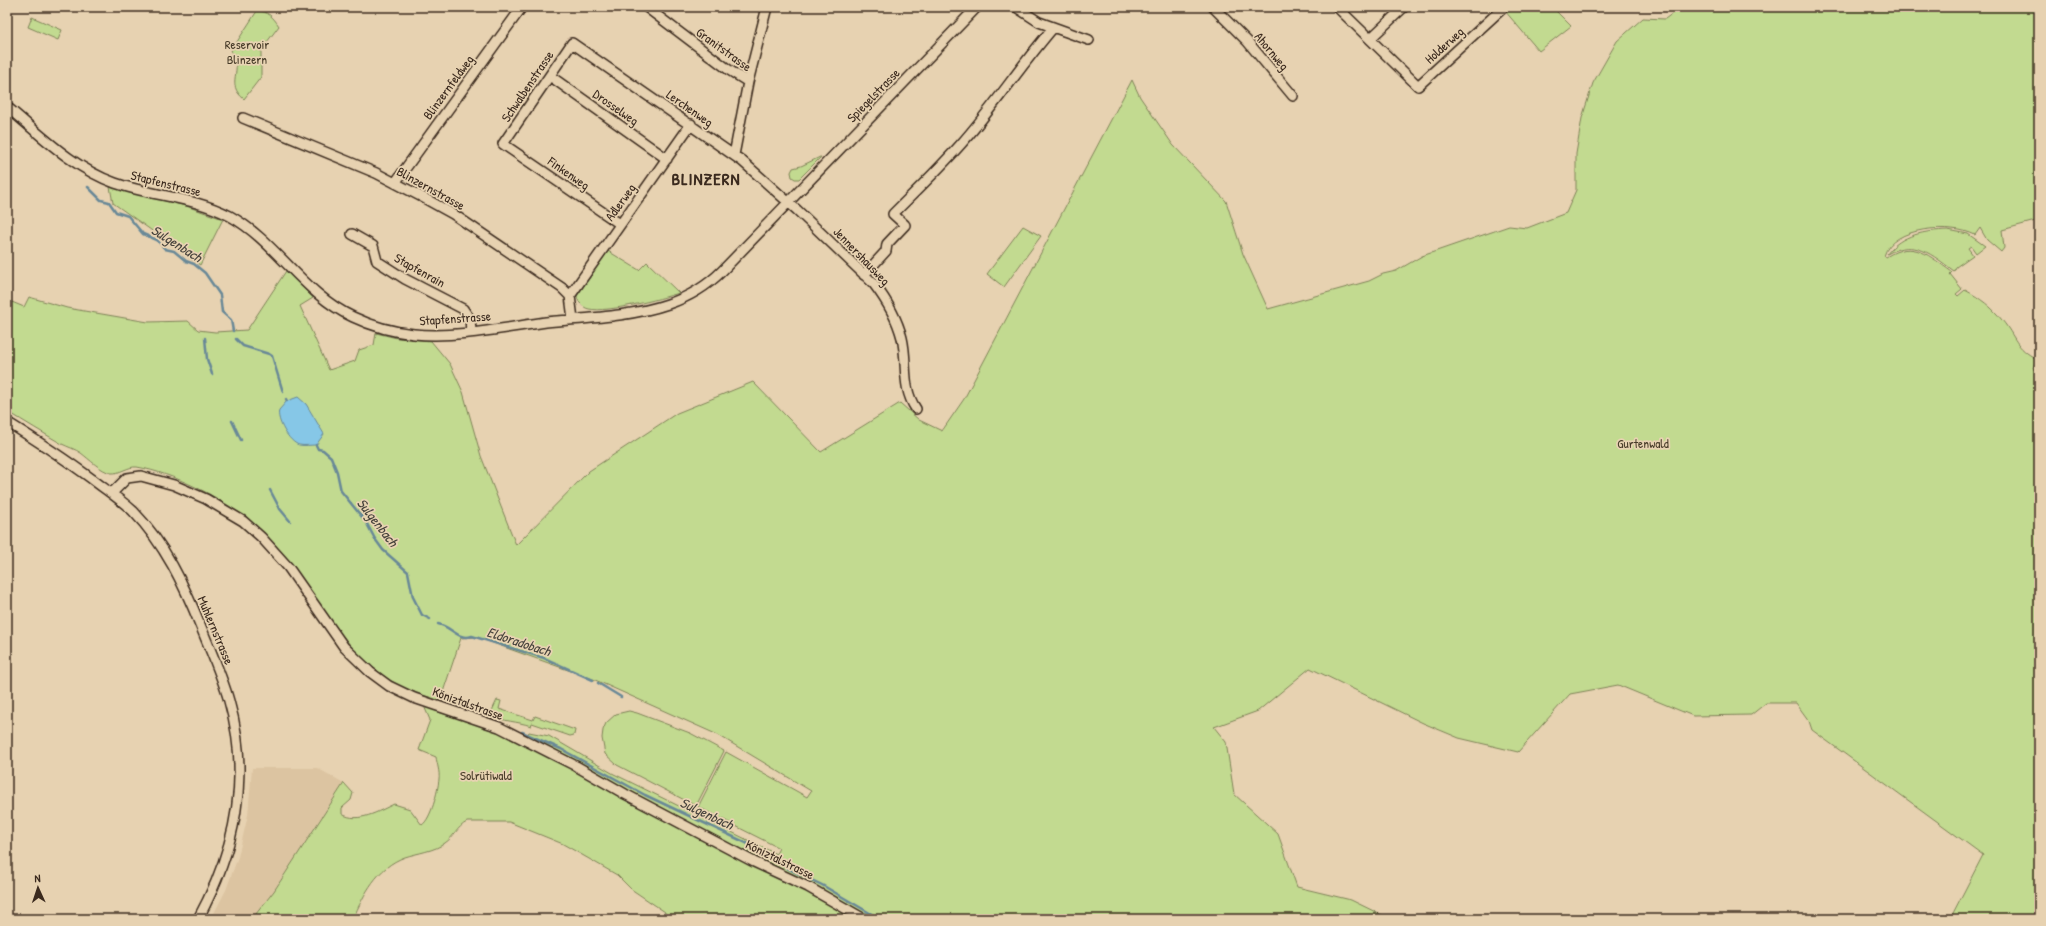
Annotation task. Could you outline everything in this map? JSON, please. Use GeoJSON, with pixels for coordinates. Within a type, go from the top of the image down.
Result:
{"type":"FeatureCollection","features":[{"type":"Feature","properties":{"kind":"street","name":"Blinzernfeldweg"},"geometry":{"type":"LineString","coordinates":[[395,183],[522,7]]}},
{"type":"Feature","properties":{"kind":"street","name":"Granitstrasse"},"geometry":{"type":"LineString","coordinates":[[646,7],[748,82]]}},
{"type":"Feature","properties":{"kind":"street","name":"Granitstrasse"},"geometry":{"type":"LineString","coordinates":[[734,154],[748,82],[767,7]]}},
{"type":"Feature","properties":{"kind":"street","name":"Spiegelstrasse"},"geometry":{"type":"LineString","coordinates":[[788,201],[977,7]]}},
{"type":"Feature","properties":{"kind":"street"},"geometry":{"type":"LineString","coordinates":[[1016,7],[1034,19],[1053,28],[1089,40]]}},
{"type":"Feature","properties":{"kind":"street","name":"Ahornweg"},"geometry":{"type":"LineString","coordinates":[[1213,7],[1247,41],[1294,96]]}},
{"type":"Feature","properties":{"kind":"street"},"geometry":{"type":"LineString","coordinates":[[1337,7],[1370,39],[1404,7]]}},
{"type":"Feature","properties":{"kind":"street","name":"Holderweg"},"geometry":{"type":"LineString","coordinates":[[1370,39],[1418,86],[1504,7]]}},
{"type":"Feature","properties":{"kind":"street"},"geometry":{"type":"LineString","coordinates":[[864,275],[886,251],[887,244],[904,225],[893,214],[961,144],[1016,76],[1024,61],[1053,28]]}},
{"type":"Feature","properties":{"kind":"street","name":"Lerchenweg"},"geometry":{"type":"LineString","coordinates":[[572,43],[734,154],[788,201]]}},
{"type":"Feature","properties":{"kind":"street","name":"Schwalbenstrasse"},"geometry":{"type":"LineString","coordinates":[[503,144],[572,43]]}},
{"type":"Feature","properties":{"kind":"street","name":"Drosselweg"},"geometry":{"type":"LineString","coordinates":[[550,76],[667,159]]}},
{"type":"Feature","properties":{"kind":"street","name":"Stapfenstrasse"},"geometry":{"type":"LineString","coordinates":[[7,107],[68,158],[94,174],[124,186],[203,205],[230,216],[255,234],[319,296],[351,316],[370,325],[398,332],[432,335],[655,308],[694,293],[718,275],[788,201]]}},
{"type":"Feature","properties":{"kind":"street","name":"Blinzernstrasse"},"geometry":{"type":"LineString","coordinates":[[243,118],[395,183],[453,214],[570,296]]}},
{"type":"Feature","properties":{"kind":"street","name":"Adlerweg"},"geometry":{"type":"LineString","coordinates":[[570,296],[691,124]]}},
{"type":"Feature","properties":{"kind":"street","name":"Finkenweg"},"geometry":{"type":"LineString","coordinates":[[503,144],[620,224]]}},
{"type":"Feature","properties":{"kind":"street","name":"Jennershausweg"},"geometry":{"type":"LineString","coordinates":[[788,201],[864,275],[884,297],[896,321],[902,339],[906,388],[916,409]]}},
{"type":"Feature","properties":{"kind":"street","name":"Stapfenrain"},"geometry":{"type":"LineString","coordinates":[[352,234],[373,246],[378,261],[405,279],[464,308],[470,319],[471,331]]}},
{"type":"Feature","properties":{"kind":"street"},"geometry":{"type":"LineString","coordinates":[[570,296],[573,319]]}},
{"type":"Feature","properties":{"kind":"street","name":"Muhlernstrasse"},"geometry":{"type":"LineString","coordinates":[[7,422],[112,493],[148,528],[164,549],[177,572],[222,679],[236,731],[240,778],[234,823],[225,860],[198,919]]}},
{"type":"Feature","properties":{"kind":"street","name":"Köniztalstrasse"},"geometry":{"type":"LineString","coordinates":[[112,493],[126,479],[139,476],[167,482],[206,499],[243,522],[265,542],[288,567],[344,647],[370,672],[389,686],[414,698],[499,727],[576,766],[625,794],[754,862],[808,887],[864,919]]}},
{"type":"Feature","properties":{"kind":"shaded area"},"geometry":{"type":"Polygon","coordinates":[[[252,768],[317,768],[344,783],[274,891],[252,919],[211,919],[226,890],[238,857],[248,815],[252,768]]]}},
{"type":"Feature","properties":{"kind":"green space"},"geometry":{"type":"Polygon","coordinates":[[[1509,7],[1552,7],[1571,26],[1539,51],[1505,11],[1509,7]]]}},
{"type":"Feature","properties":{"kind":"green space","name":"Gurtenwald"},"geometry":{"type":"Polygon","coordinates":[[[1681,7],[2039,7],[2039,220],[2002,230],[2004,248],[2001,252],[1987,240],[1980,228],[1975,235],[1965,231],[1938,228],[1910,233],[1898,238],[1889,246],[1884,256],[1886,257],[1896,252],[1905,250],[1913,250],[1928,255],[1936,260],[1952,272],[1950,274],[1962,289],[1956,294],[1958,296],[1965,290],[1985,303],[2007,326],[2016,342],[2024,351],[2037,359],[2033,368],[2039,373],[2039,919],[1950,919],[1983,855],[1812,730],[1809,721],[1796,703],[1766,703],[1751,715],[1693,716],[1618,685],[1570,694],[1518,752],[1459,738],[1423,723],[1310,668],[1258,711],[1214,727],[1226,742],[1234,794],[1278,834],[1297,887],[1351,900],[1390,919],[663,919],[665,912],[631,889],[617,875],[563,844],[509,822],[467,822],[441,846],[405,857],[387,867],[379,874],[367,891],[353,919],[252,919],[274,891],[344,783],[353,793],[351,800],[342,808],[342,814],[348,817],[362,817],[394,804],[410,809],[422,825],[425,822],[434,804],[439,771],[436,757],[419,750],[430,720],[424,706],[479,723],[524,740],[529,732],[549,736],[612,773],[776,854],[779,848],[698,807],[726,752],[807,797],[811,791],[718,735],[593,679],[476,637],[461,638],[440,701],[404,688],[370,665],[351,646],[333,624],[284,555],[265,534],[244,516],[220,500],[193,486],[151,470],[134,467],[114,473],[107,472],[79,452],[62,444],[7,411],[7,300],[24,307],[29,297],[67,308],[148,322],[188,321],[198,330],[215,332],[247,330],[286,271],[313,298],[300,306],[329,370],[355,361],[359,350],[374,345],[376,333],[397,338],[431,341],[450,364],[463,392],[481,456],[516,545],[589,471],[677,413],[753,382],[821,452],[900,403],[919,420],[942,431],[964,399],[1132,80],[1140,97],[1173,145],[1226,201],[1243,254],[1268,309],[1369,281],[1383,274],[1396,271],[1422,256],[1509,226],[1527,228],[1566,213],[1576,190],[1576,154],[1582,118],[1593,83],[1617,41],[1643,18],[1665,19],[1681,7]]]}},
{"type":"Feature","properties":{"kind":"green space","name":"Reservoir Blinzern"},"geometry":{"type":"Polygon","coordinates":[[[257,11],[270,15],[279,26],[261,50],[261,77],[244,99],[238,93],[236,88],[236,65],[235,58],[231,51],[257,11]]]}},
{"type":"Feature","properties":{"kind":"green space"},"geometry":{"type":"Polygon","coordinates":[[[32,17],[62,30],[58,40],[28,27],[32,17]]]}},
{"type":"Feature","properties":{"kind":"green space"},"geometry":{"type":"Polygon","coordinates":[[[820,157],[799,179],[792,177],[791,172],[793,168],[820,157]]]}},
{"type":"Feature","properties":{"kind":"green space"},"geometry":{"type":"Polygon","coordinates":[[[110,187],[186,206],[223,219],[200,265],[113,203],[110,187]]]}},
{"type":"Feature","properties":{"kind":"green space"},"geometry":{"type":"Polygon","coordinates":[[[1023,226],[1041,236],[1004,287],[987,274],[1023,226]]]}},
{"type":"Feature","properties":{"kind":"green space"},"geometry":{"type":"Polygon","coordinates":[[[1948,230],[1968,234],[1985,246],[1976,253],[1971,246],[1968,248],[1973,255],[1956,267],[1954,271],[1923,250],[1915,248],[1897,249],[1887,254],[1899,242],[1914,235],[1931,231],[1948,230]]]}},
{"type":"Feature","properties":{"kind":"green space"},"geometry":{"type":"Polygon","coordinates":[[[608,251],[639,270],[647,262],[679,293],[647,302],[608,309],[597,310],[589,309],[583,306],[579,302],[577,296],[608,251]]]}},
{"type":"Feature","properties":{"kind":"green space"},"geometry":{"type":"Polygon","coordinates":[[[497,700],[501,701],[499,709],[533,720],[535,716],[575,730],[574,735],[570,736],[532,723],[531,726],[500,719],[490,715],[497,700]]]}},
{"type":"Feature","properties":{"kind":"green space"},"geometry":{"type":"Polygon","coordinates":[[[629,711],[690,733],[724,751],[696,806],[617,765],[605,754],[602,738],[606,723],[616,714],[629,711]]]}},
{"type":"Feature","properties":{"kind":"water"},"geometry":{"type":"Polygon","coordinates":[[[298,397],[306,404],[324,434],[316,445],[299,445],[295,443],[287,435],[281,425],[279,410],[287,401],[298,397]]]}},
{"type":"Feature","properties":{"kind":"waterway","name":"Sulgenbach"},"geometry":{"type":"LineString","coordinates":[[88,187],[101,200],[109,202],[116,212],[128,216],[143,234],[157,240],[165,249],[174,251],[186,261],[194,264],[205,273],[220,295],[222,312],[231,320],[233,331]]}},
{"type":"Feature","properties":{"kind":"waterway"},"geometry":{"type":"LineString","coordinates":[[205,338],[207,359],[212,374]]}},
{"type":"Feature","properties":{"kind":"waterway","name":"Sulgenbach"},"geometry":{"type":"LineString","coordinates":[[236,339],[243,346],[272,356],[283,392]]}},
{"type":"Feature","properties":{"kind":"waterway"},"geometry":{"type":"LineString","coordinates":[[232,421],[241,440]]}},
{"type":"Feature","properties":{"kind":"waterway","name":"Sulgenbach"},"geometry":{"type":"LineString","coordinates":[[316,445],[318,449],[323,450],[331,457],[337,472],[341,491],[366,522],[375,539],[383,550],[408,572],[413,597],[422,615]]}},
{"type":"Feature","properties":{"kind":"waterway"},"geometry":{"type":"LineString","coordinates":[[270,490],[280,509],[290,521]]}},
{"type":"Feature","properties":{"kind":"waterway","name":"Eldoradobach"},"geometry":{"type":"LineString","coordinates":[[422,615],[430,619]]}},
{"type":"Feature","properties":{"kind":"waterway","name":"Eldoradobach"},"geometry":{"type":"LineString","coordinates":[[438,624],[447,627],[463,637],[472,636],[544,658],[593,680]]}},
{"type":"Feature","properties":{"kind":"waterway","name":"Eldoradobach"},"geometry":{"type":"LineString","coordinates":[[598,683],[621,697]]}},
{"type":"Feature","properties":{"kind":"waterway","name":"Sulgenbach"},"geometry":{"type":"LineString","coordinates":[[522,732],[561,749],[645,795],[759,849],[789,869],[822,885],[880,919]]}},
{"type":"Feature","properties":{"kind":"district","name":"BLINZERN"},"geometry":{"type":"Point","coordinates":[706,178]}},
{"type":"Feature","properties":{"kind":"park label","name":"Solrütiwald"},"geometry":{"type":"Point","coordinates":[486,775]}}]}
